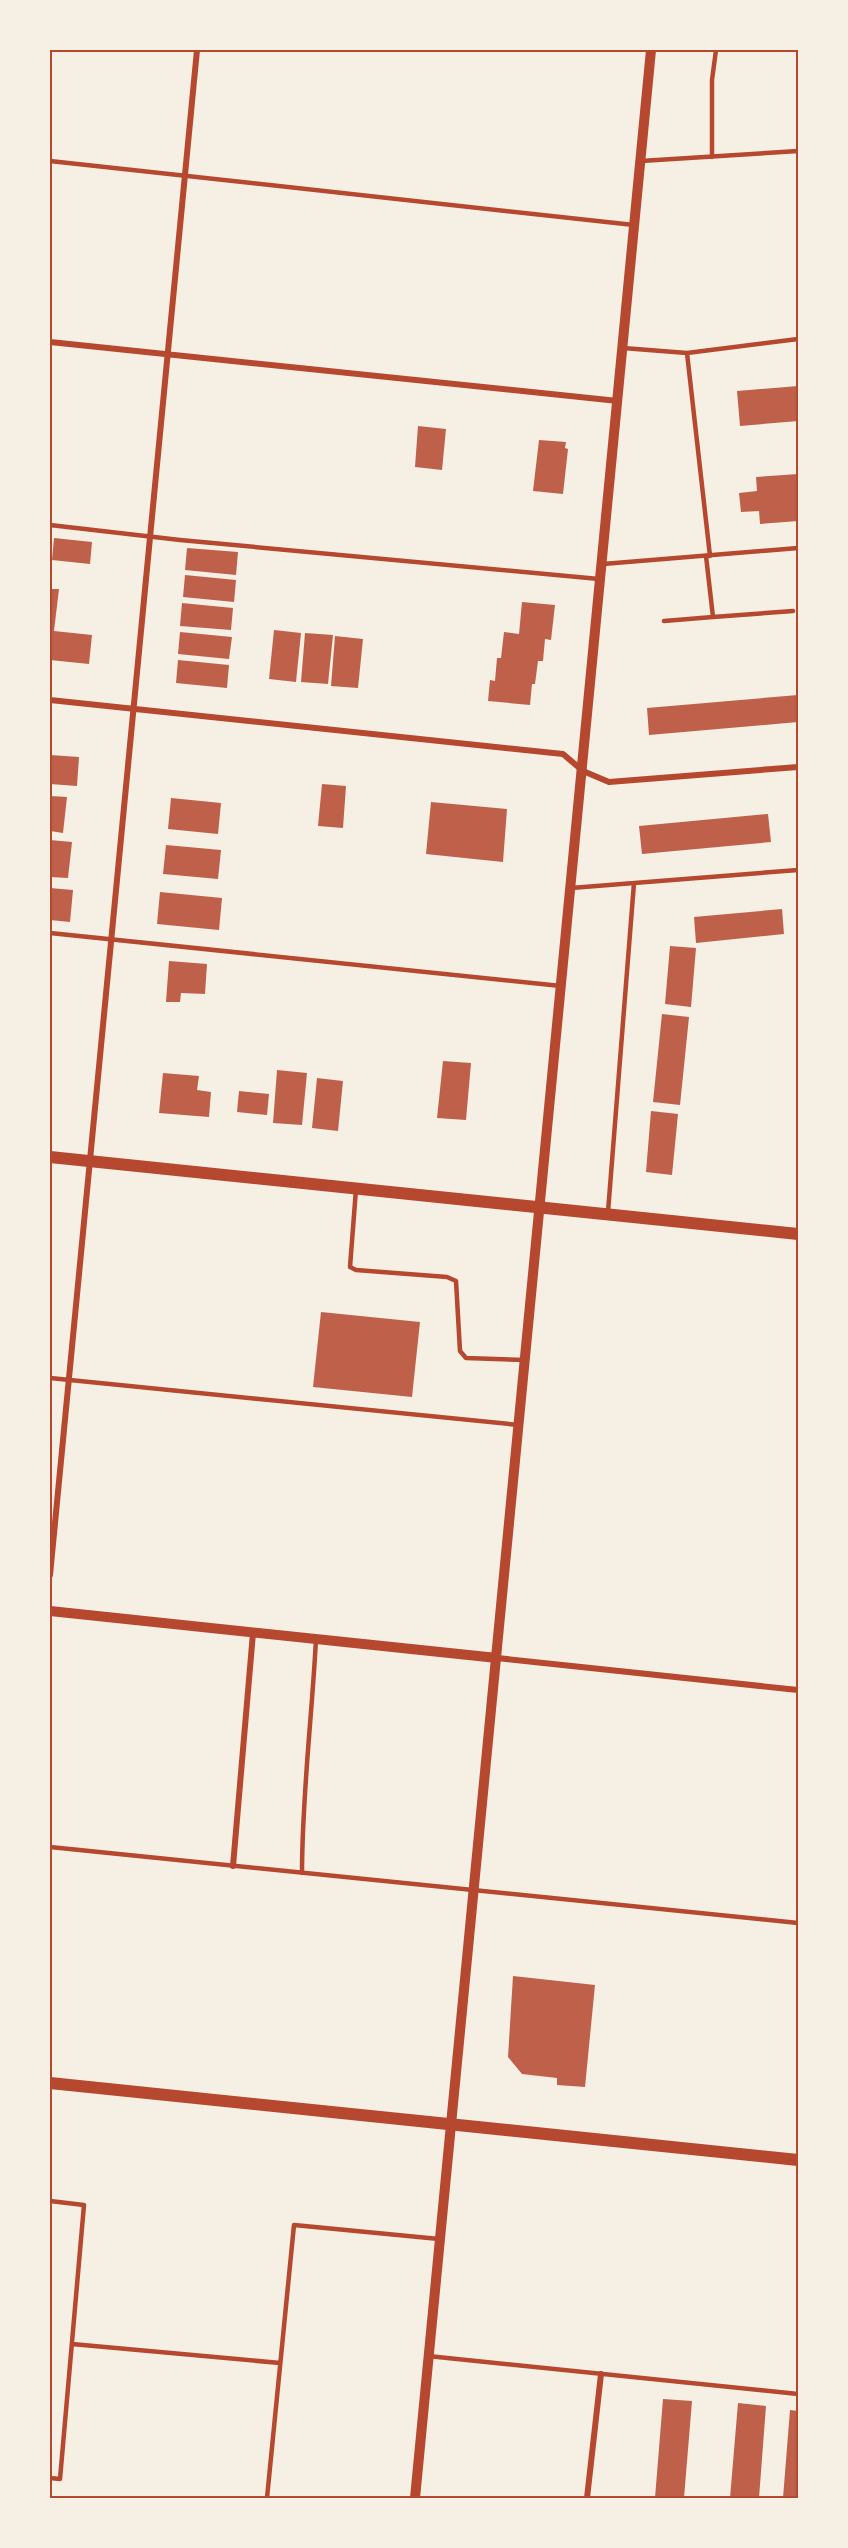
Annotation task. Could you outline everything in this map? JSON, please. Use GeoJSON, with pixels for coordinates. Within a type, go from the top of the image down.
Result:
{"type":"FeatureCollection","features":[{"type":"Feature","properties":{"kind":"main road"},"geometry":{"type":"LineString","coordinates":[[50,1157],[798,1234]]}},
{"type":"Feature","properties":{"kind":"main road"},"geometry":{"type":"LineString","coordinates":[[50,2083],[798,2160]]}},
{"type":"Feature","properties":{"kind":"street"},"geometry":{"type":"LineString","coordinates":[[50,1575],[196,50]]}},
{"type":"Feature","properties":{"kind":"street"},"geometry":{"type":"LineString","coordinates":[[415,2499],[651,50]]}},
{"type":"Feature","properties":{"kind":"street"},"geometry":{"type":"LineString","coordinates":[[50,342],[618,401]]}},
{"type":"Feature","properties":{"kind":"street"},"geometry":{"type":"LineString","coordinates":[[50,700],[563,754],[583,771],[609,782],[798,766]]}},
{"type":"Feature","properties":{"kind":"street"},"geometry":{"type":"LineString","coordinates":[[50,1611],[798,1690]]}},
{"type":"Feature","properties":{"kind":"street"},"geometry":{"type":"LineString","coordinates":[[233,1866],[253,1633]]}},
{"type":"Feature","properties":{"kind":"street"},"geometry":{"type":"LineString","coordinates":[[587,2499],[601,2374]]}},
{"type":"Feature","properties":{"kind":"lane"},"geometry":{"type":"LineString","coordinates":[[712,158],[712,80],[716,50]]}},
{"type":"Feature","properties":{"kind":"lane"},"geometry":{"type":"LineString","coordinates":[[641,161],[798,151]]}},
{"type":"Feature","properties":{"kind":"lane"},"geometry":{"type":"LineString","coordinates":[[50,161],[635,225]]}},
{"type":"Feature","properties":{"kind":"lane"},"geometry":{"type":"LineString","coordinates":[[623,348],[687,353],[798,339]]}},
{"type":"Feature","properties":{"kind":"lane"},"geometry":{"type":"LineString","coordinates":[[687,353],[713,617]]}},
{"type":"Feature","properties":{"kind":"lane"},"geometry":{"type":"LineString","coordinates":[[50,525],[149,537],[601,579]]}},
{"type":"Feature","properties":{"kind":"lane"},"geometry":{"type":"LineString","coordinates":[[603,564],[798,548]]}},
{"type":"Feature","properties":{"kind":"lane"},"geometry":{"type":"LineString","coordinates":[[664,621],[793,611]]}},
{"type":"Feature","properties":{"kind":"lane"},"geometry":{"type":"LineString","coordinates":[[571,888],[798,870]]}},
{"type":"Feature","properties":{"kind":"lane"},"geometry":{"type":"LineString","coordinates":[[608,1215],[634,883]]}},
{"type":"Feature","properties":{"kind":"lane"},"geometry":{"type":"LineString","coordinates":[[50,933],[561,986]]}},
{"type":"Feature","properties":{"kind":"lane"},"geometry":{"type":"LineString","coordinates":[[356,1189],[350,1267],[356,1270],[447,1277],[456,1281],[460,1351],[466,1358],[525,1360]]}},
{"type":"Feature","properties":{"kind":"lane"},"geometry":{"type":"LineString","coordinates":[[50,1378],[519,1425]]}},
{"type":"Feature","properties":{"kind":"lane"},"geometry":{"type":"LineString","coordinates":[[302,1873],[302,1810],[311,1727],[316,1639]]}},
{"type":"Feature","properties":{"kind":"lane"},"geometry":{"type":"LineString","coordinates":[[50,1848],[798,1923]]}},
{"type":"Feature","properties":{"kind":"lane"},"geometry":{"type":"LineString","coordinates":[[50,2201],[84,2205],[60,2479],[50,2478]]}},
{"type":"Feature","properties":{"kind":"lane"},"geometry":{"type":"LineString","coordinates":[[267,2499],[294,2225],[439,2239]]}},
{"type":"Feature","properties":{"kind":"lane"},"geometry":{"type":"LineString","coordinates":[[72,2344],[280,2363]]}},
{"type":"Feature","properties":{"kind":"lane"},"geometry":{"type":"LineString","coordinates":[[428,2356],[798,2394]]}},
{"type":"Feature","properties":{"kind":"building"},"geometry":{"type":"Polygon","coordinates":[[[798,386],[798,421],[740,426],[737,391],[798,386]]]}},
{"type":"Feature","properties":{"kind":"building"},"geometry":{"type":"Polygon","coordinates":[[[418,426],[446,429],[442,470],[415,467],[418,426]]]}},
{"type":"Feature","properties":{"kind":"building"},"geometry":{"type":"Polygon","coordinates":[[[539,440],[566,442],[565,448],[568,449],[563,494],[533,491],[539,440]]]}},
{"type":"Feature","properties":{"kind":"building"},"geometry":{"type":"Polygon","coordinates":[[[798,474],[798,521],[760,524],[759,511],[741,512],[739,493],[757,491],[756,477],[798,474]]]}},
{"type":"Feature","properties":{"kind":"building"},"geometry":{"type":"Polygon","coordinates":[[[54,538],[92,542],[90,564],[52,560],[54,538]]]}},
{"type":"Feature","properties":{"kind":"building"},"geometry":{"type":"Polygon","coordinates":[[[187,548],[238,552],[236,575],[185,570],[187,548]]]}},
{"type":"Feature","properties":{"kind":"building"},"geometry":{"type":"Polygon","coordinates":[[[185,575],[236,580],[234,602],[183,597],[185,575]]]}},
{"type":"Feature","properties":{"kind":"building"},"geometry":{"type":"Polygon","coordinates":[[[50,589],[59,589],[54,631],[92,635],[89,664],[50,660],[50,589]]]}},
{"type":"Feature","properties":{"kind":"building"},"geometry":{"type":"Polygon","coordinates":[[[522,602],[555,605],[551,640],[545,639],[543,661],[538,661],[530,705],[488,701],[490,680],[495,681],[497,658],[501,658],[504,632],[519,634],[522,602]]]}},
{"type":"Feature","properties":{"kind":"building"},"geometry":{"type":"Polygon","coordinates":[[[182,603],[233,608],[231,630],[180,626],[182,603]]]}},
{"type":"Feature","properties":{"kind":"building"},"geometry":{"type":"Polygon","coordinates":[[[274,630],[301,633],[296,682],[269,679],[274,630]]]}},
{"type":"Feature","properties":{"kind":"building"},"geometry":{"type":"Polygon","coordinates":[[[180,632],[232,637],[229,659],[178,654],[180,632]]]}},
{"type":"Feature","properties":{"kind":"building"},"geometry":{"type":"Polygon","coordinates":[[[305,633],[333,635],[328,684],[301,682],[305,633]]]}},
{"type":"Feature","properties":{"kind":"building"},"geometry":{"type":"Polygon","coordinates":[[[335,636],[363,639],[358,688],[331,686],[335,636]]]}},
{"type":"Feature","properties":{"kind":"building"},"geometry":{"type":"Polygon","coordinates":[[[178,660],[229,665],[227,688],[176,683],[178,660]]]}},
{"type":"Feature","properties":{"kind":"building"},"geometry":{"type":"Polygon","coordinates":[[[798,695],[798,722],[649,735],[647,708],[798,695]]]}},
{"type":"Feature","properties":{"kind":"building"},"geometry":{"type":"Polygon","coordinates":[[[50,755],[79,757],[77,786],[50,784],[50,755]]]}},
{"type":"Feature","properties":{"kind":"building"},"geometry":{"type":"Polygon","coordinates":[[[322,784],[346,786],[343,828],[318,826],[322,784]]]}},
{"type":"Feature","properties":{"kind":"building"},"geometry":{"type":"Polygon","coordinates":[[[50,796],[67,797],[63,833],[50,831],[50,796]]]}},
{"type":"Feature","properties":{"kind":"building"},"geometry":{"type":"Polygon","coordinates":[[[171,798],[221,803],[218,834],[168,829],[171,798]]]}},
{"type":"Feature","properties":{"kind":"building"},"geometry":{"type":"Polygon","coordinates":[[[431,802],[507,809],[503,862],[426,854],[431,802]]]}},
{"type":"Feature","properties":{"kind":"building"},"geometry":{"type":"Polygon","coordinates":[[[768,814],[771,842],[642,854],[639,826],[768,814]]]}},
{"type":"Feature","properties":{"kind":"building"},"geometry":{"type":"Polygon","coordinates":[[[50,840],[72,842],[68,878],[50,877],[50,840]]]}},
{"type":"Feature","properties":{"kind":"building"},"geometry":{"type":"Polygon","coordinates":[[[166,845],[221,850],[218,879],[163,874],[166,845]]]}},
{"type":"Feature","properties":{"kind":"building"},"geometry":{"type":"Polygon","coordinates":[[[50,888],[73,890],[70,922],[50,920],[50,888]]]}},
{"type":"Feature","properties":{"kind":"building"},"geometry":{"type":"Polygon","coordinates":[[[160,892],[222,898],[219,930],[157,924],[160,892]]]}},
{"type":"Feature","properties":{"kind":"building"},"geometry":{"type":"Polygon","coordinates":[[[782,909],[784,934],[696,943],[694,917],[782,909]]]}},
{"type":"Feature","properties":{"kind":"building"},"geometry":{"type":"Polygon","coordinates":[[[670,946],[696,948],[691,1007],[665,1004],[670,946]]]}},
{"type":"Feature","properties":{"kind":"building"},"geometry":{"type":"Polygon","coordinates":[[[169,961],[207,964],[205,994],[181,993],[180,1002],[166,1002],[169,961]]]}},
{"type":"Feature","properties":{"kind":"building"},"geometry":{"type":"Polygon","coordinates":[[[662,1014],[689,1017],[680,1105],[653,1102],[662,1014]]]}},
{"type":"Feature","properties":{"kind":"building"},"geometry":{"type":"Polygon","coordinates":[[[443,1061],[471,1063],[466,1120],[437,1118],[443,1061]]]}},
{"type":"Feature","properties":{"kind":"building"},"geometry":{"type":"Polygon","coordinates":[[[277,1070],[307,1073],[302,1125],[273,1123],[277,1070]]]}},
{"type":"Feature","properties":{"kind":"building"},"geometry":{"type":"Polygon","coordinates":[[[163,1073],[199,1076],[197,1090],[211,1092],[209,1117],[159,1113],[163,1073]]]}},
{"type":"Feature","properties":{"kind":"building"},"geometry":{"type":"Polygon","coordinates":[[[317,1078],[343,1081],[338,1131],[312,1128],[317,1078]]]}},
{"type":"Feature","properties":{"kind":"building"},"geometry":{"type":"Polygon","coordinates":[[[239,1091],[269,1094],[267,1115],[237,1112],[239,1091]]]}},
{"type":"Feature","properties":{"kind":"building"},"geometry":{"type":"Polygon","coordinates":[[[651,1111],[678,1114],[672,1175],[646,1172],[651,1111]]]}},
{"type":"Feature","properties":{"kind":"building"},"geometry":{"type":"Polygon","coordinates":[[[321,1312],[420,1322],[412,1397],[313,1387],[321,1312]]]}},
{"type":"Feature","properties":{"kind":"building"},"geometry":{"type":"Polygon","coordinates":[[[513,1976],[595,1985],[585,2087],[557,2085],[557,2078],[522,2074],[508,2057],[513,1976]]]}},
{"type":"Feature","properties":{"kind":"building"},"geometry":{"type":"Polygon","coordinates":[[[663,2399],[692,2401],[684,2498],[655,2498],[663,2399]]]}},
{"type":"Feature","properties":{"kind":"building"},"geometry":{"type":"Polygon","coordinates":[[[738,2403],[766,2406],[759,2498],[730,2498],[738,2403]]]}},
{"type":"Feature","properties":{"kind":"building"},"geometry":{"type":"Polygon","coordinates":[[[790,2410],[798,2411],[798,2498],[783,2498],[790,2410]]]}}]}
